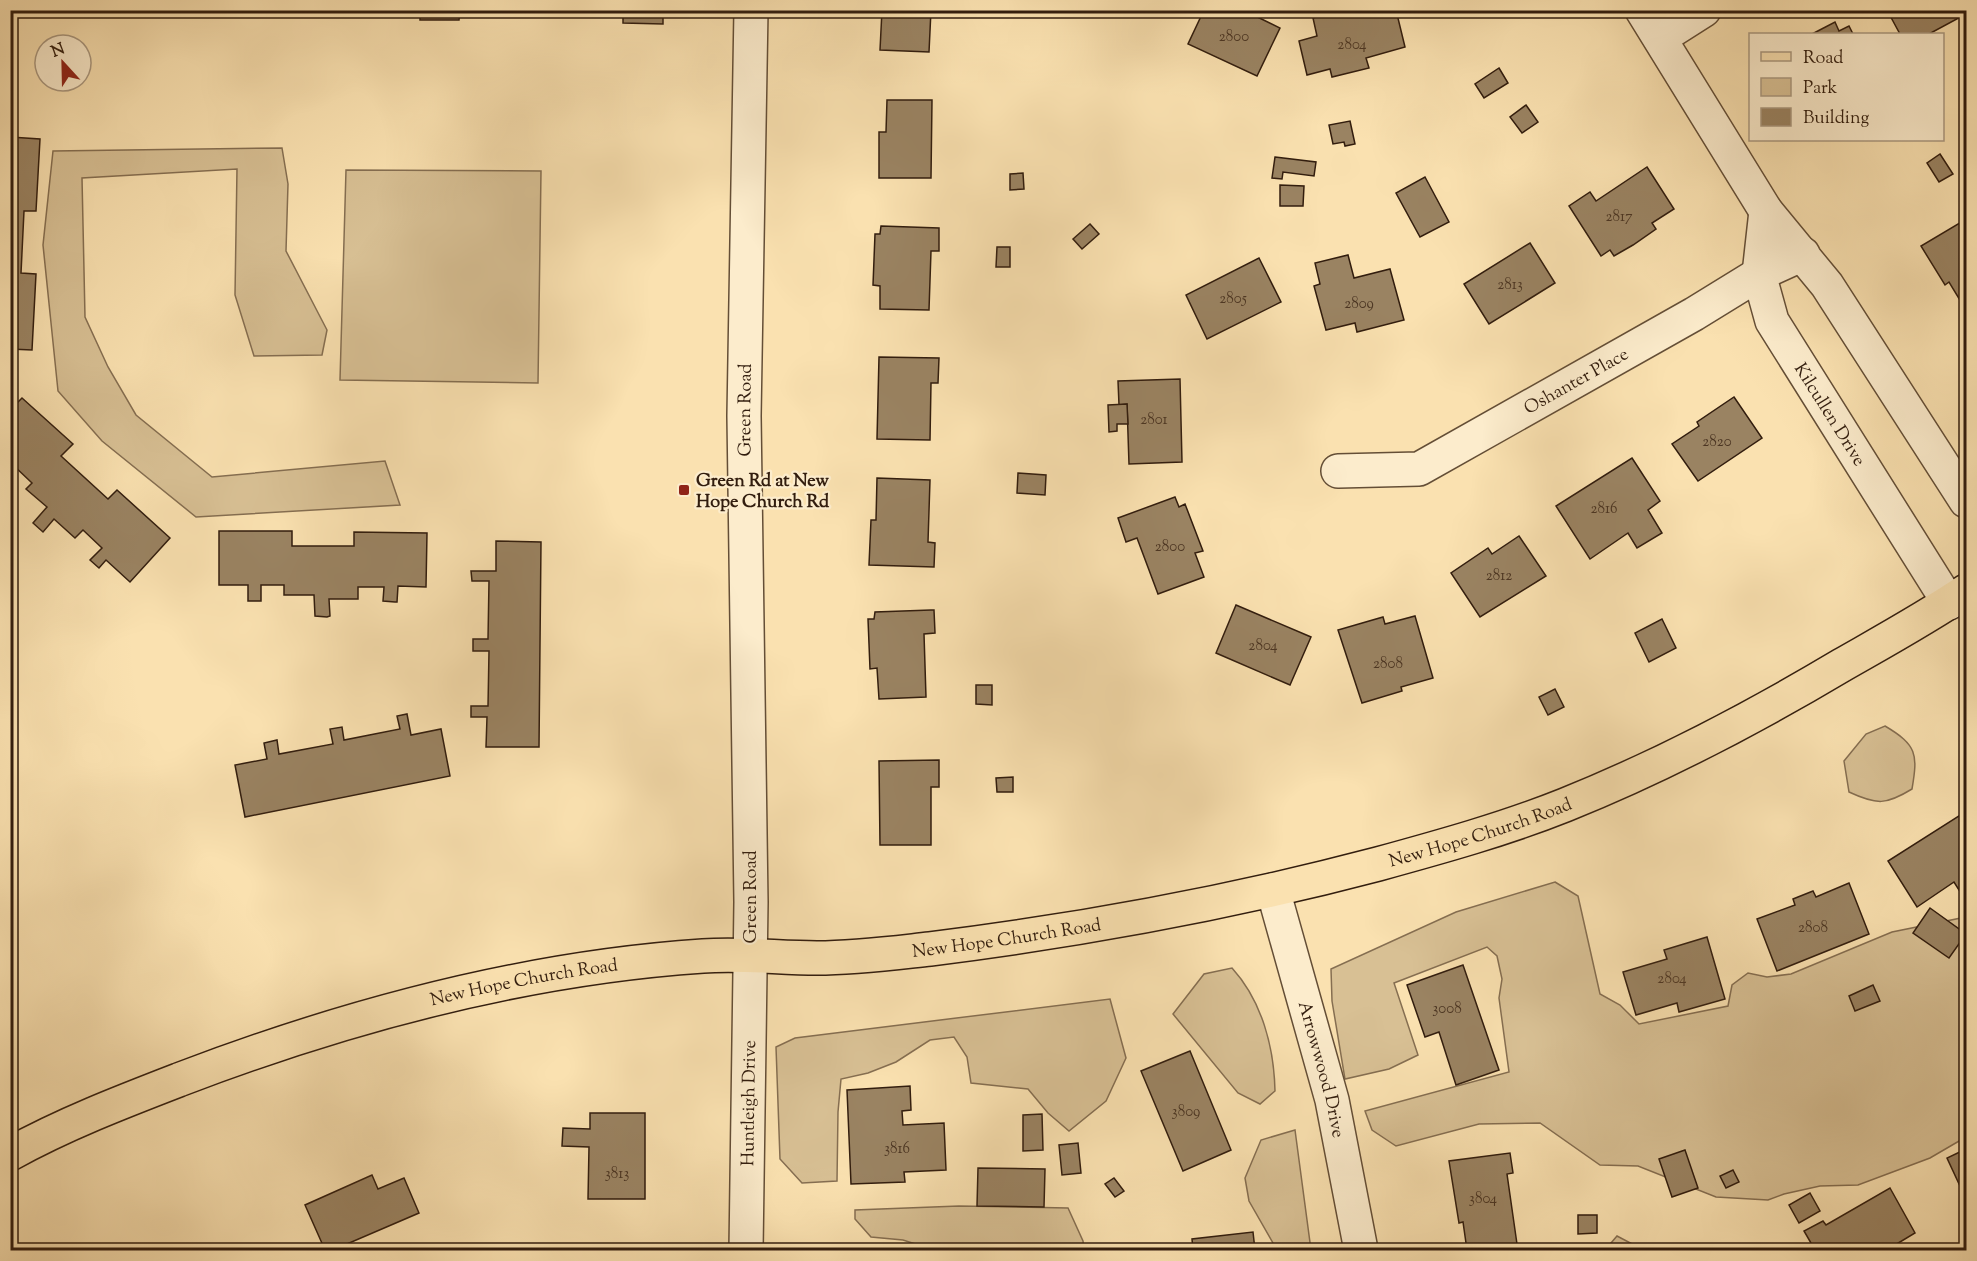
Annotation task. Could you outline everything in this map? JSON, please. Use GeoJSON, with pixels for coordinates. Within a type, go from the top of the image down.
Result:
{"type":"FeatureCollection","features":[{"type":"Feature","properties":{"kind":"main road","name":"New Hope Church Road"},"geometry":{"type":"LineString","coordinates":[[10,1154],[142,1094],[231,1060],[408,1004],[491,985],[583,970],[703,956],[819,958],[927,949],[1132,920],[1273,890],[1439,847],[1560,807],[1624,781],[1737,727],[1958,597]]}},
{"type":"Feature","properties":{"kind":"street","name":"Green Road"},"geometry":{"type":"LineString","coordinates":[[749,955],[750,749],[744,542],[744,416],[751,10]]}},
{"type":"Feature","properties":{"kind":"street"},"geometry":{"type":"LineString","coordinates":[[1642,10],[1766,210],[1827,285],[1966,501]]}},
{"type":"Feature","properties":{"kind":"street"},"geometry":{"type":"LineString","coordinates":[[1660,38],[1704,10]]}},
{"type":"Feature","properties":{"kind":"street","name":"Kilcullen Drive"},"geometry":{"type":"LineString","coordinates":[[1766,210],[1759,274],[1772,321],[1958,597]]}},
{"type":"Feature","properties":{"kind":"street","name":"Oshanter Place"},"geometry":{"type":"LineString","coordinates":[[1338,471],[1419,469],[1684,320],[1759,274],[1803,254]]}},
{"type":"Feature","properties":{"kind":"street","name":"Arrowwood Drive"},"geometry":{"type":"LineString","coordinates":[[1273,890],[1332,1100],[1361,1251]]}},
{"type":"Feature","properties":{"kind":"street","name":"Huntleigh Drive"},"geometry":{"type":"LineString","coordinates":[[746,1251],[749,955]]}},
{"type":"Feature","properties":{"kind":"green space"},"geometry":{"type":"Polygon","coordinates":[[[282,148],[288,184],[286,251],[327,330],[322,355],[254,356],[235,295],[237,169],[82,178],[85,317],[108,367],[136,415],[212,477],[385,461],[400,505],[196,517],[102,441],[58,391],[43,245],[53,151],[282,148]]]}},
{"type":"Feature","properties":{"kind":"green space"},"geometry":{"type":"Polygon","coordinates":[[[346,170],[541,171],[538,383],[340,380],[346,170]]]}},
{"type":"Feature","properties":{"kind":"green space"},"geometry":{"type":"Polygon","coordinates":[[[1885,726],[1904,739],[1913,752],[1914,777],[1912,789],[1895,798],[1874,801],[1849,792],[1844,761],[1866,734],[1885,726]]]}},
{"type":"Feature","properties":{"kind":"green space"},"geometry":{"type":"Polygon","coordinates":[[[1555,882],[1578,896],[1600,994],[1620,1005],[1639,1024],[1728,1006],[1732,985],[1748,973],[1767,977],[1791,974],[1892,932],[1966,917],[1966,1137],[1930,1158],[1858,1185],[1820,1186],[1768,1200],[1716,1197],[1638,1166],[1600,1165],[1540,1123],[1479,1124],[1396,1146],[1372,1130],[1365,1111],[1509,1072],[1499,998],[1502,979],[1497,956],[1487,947],[1394,983],[1418,1055],[1389,1069],[1345,1079],[1332,1001],[1331,969],[1456,912],[1555,882]]]}},
{"type":"Feature","properties":{"kind":"green space"},"geometry":{"type":"Polygon","coordinates":[[[1232,968],[1259,1010],[1269,1041],[1275,1091],[1260,1104],[1238,1093],[1173,1014],[1204,974],[1232,968]]]}},
{"type":"Feature","properties":{"kind":"green space"},"geometry":{"type":"Polygon","coordinates":[[[1110,999],[1126,1058],[1106,1101],[1069,1131],[1048,1113],[1028,1089],[971,1083],[967,1057],[954,1037],[930,1040],[896,1062],[868,1073],[841,1079],[837,1181],[802,1183],[780,1159],[776,1047],[795,1038],[1110,999]]]}},
{"type":"Feature","properties":{"kind":"green space"},"geometry":{"type":"Polygon","coordinates":[[[1295,1130],[1311,1250],[1277,1250],[1249,1201],[1245,1178],[1261,1140],[1295,1130]]]}},
{"type":"Feature","properties":{"kind":"green space"},"geometry":{"type":"Polygon","coordinates":[[[959,1206],[1068,1208],[1083,1241],[1084,1250],[934,1250],[903,1240],[871,1237],[855,1219],[855,1210],[959,1206]]]}},
{"type":"Feature","properties":{"kind":"green space"},"geometry":{"type":"Polygon","coordinates":[[[1617,1236],[1640,1248],[1641,1250],[1605,1250],[1617,1236]]]}},
{"type":"Feature","properties":{"kind":"building"},"geometry":{"type":"Polygon","coordinates":[[[420,10],[460,10],[459,20],[420,20],[420,10]]]}},
{"type":"Feature","properties":{"kind":"building"},"geometry":{"type":"Polygon","coordinates":[[[623,10],[663,10],[663,24],[623,23],[623,10]]]}},
{"type":"Feature","properties":{"kind":"building"},"geometry":{"type":"Polygon","coordinates":[[[882,10],[931,10],[929,52],[880,50],[882,10]]]}},
{"type":"Feature","properties":{"kind":"building"},"geometry":{"type":"Polygon","coordinates":[[[1204,10],[1231,10],[1239,14],[1243,10],[1280,28],[1257,76],[1188,44],[1204,10]]]}},
{"type":"Feature","properties":{"kind":"building"},"geometry":{"type":"Polygon","coordinates":[[[1338,10],[1396,10],[1405,47],[1366,58],[1369,68],[1332,77],[1330,69],[1307,75],[1299,41],[1317,36],[1313,18],[1338,10]]]}},
{"type":"Feature","properties":{"kind":"building"},"geometry":{"type":"Polygon","coordinates":[[[1887,10],[1966,10],[1966,14],[1931,33],[1899,33],[1887,10]]]}},
{"type":"Feature","properties":{"kind":"building"},"geometry":{"type":"Polygon","coordinates":[[[1835,22],[1839,31],[1849,26],[1852,33],[1814,33],[1835,22]]]}},
{"type":"Feature","properties":{"kind":"building"},"geometry":{"type":"Polygon","coordinates":[[[1499,68],[1508,83],[1484,98],[1475,84],[1499,68]]]}},
{"type":"Feature","properties":{"kind":"building"},"geometry":{"type":"Polygon","coordinates":[[[887,100],[932,100],[931,178],[879,178],[879,132],[886,132],[887,100]]]}},
{"type":"Feature","properties":{"kind":"building"},"geometry":{"type":"Polygon","coordinates":[[[1526,105],[1538,122],[1522,133],[1510,117],[1526,105]]]}},
{"type":"Feature","properties":{"kind":"building"},"geometry":{"type":"Polygon","coordinates":[[[1350,121],[1355,144],[1345,146],[1344,142],[1333,144],[1329,125],[1350,121]]]}},
{"type":"Feature","properties":{"kind":"building"},"geometry":{"type":"Polygon","coordinates":[[[10,137],[40,139],[36,211],[24,211],[21,273],[36,274],[32,350],[10,349],[10,137]]]}},
{"type":"Feature","properties":{"kind":"building"},"geometry":{"type":"Polygon","coordinates":[[[1940,154],[1953,174],[1939,182],[1927,163],[1940,154]]]}},
{"type":"Feature","properties":{"kind":"building"},"geometry":{"type":"Polygon","coordinates":[[[1275,157],[1316,162],[1314,176],[1283,172],[1282,179],[1272,178],[1275,157]]]}},
{"type":"Feature","properties":{"kind":"building"},"geometry":{"type":"Polygon","coordinates":[[[1647,167],[1674,209],[1652,223],[1656,229],[1633,245],[1614,256],[1610,250],[1601,256],[1569,206],[1590,192],[1596,201],[1647,167]]]}},
{"type":"Feature","properties":{"kind":"building"},"geometry":{"type":"Polygon","coordinates":[[[1023,173],[1024,189],[1010,190],[1010,174],[1023,173]]]}},
{"type":"Feature","properties":{"kind":"building"},"geometry":{"type":"Polygon","coordinates":[[[1425,177],[1449,222],[1420,237],[1396,193],[1425,177]]]}},
{"type":"Feature","properties":{"kind":"building"},"geometry":{"type":"Polygon","coordinates":[[[1280,185],[1304,186],[1303,206],[1280,206],[1280,185]]]}},
{"type":"Feature","properties":{"kind":"building"},"geometry":{"type":"Polygon","coordinates":[[[1963,221],[1966,227],[1966,310],[1949,282],[1945,285],[1921,246],[1963,221]]]}},
{"type":"Feature","properties":{"kind":"building"},"geometry":{"type":"Polygon","coordinates":[[[1090,224],[1099,234],[1082,249],[1073,239],[1090,224]]]}},
{"type":"Feature","properties":{"kind":"building"},"geometry":{"type":"Polygon","coordinates":[[[881,226],[939,228],[939,251],[931,251],[929,310],[880,309],[880,286],[873,285],[875,234],[880,234],[881,226]]]}},
{"type":"Feature","properties":{"kind":"building"},"geometry":{"type":"Polygon","coordinates":[[[1530,243],[1555,283],[1489,324],[1464,284],[1530,243]]]}},
{"type":"Feature","properties":{"kind":"building"},"geometry":{"type":"Polygon","coordinates":[[[997,247],[1010,247],[1010,267],[996,267],[997,247]]]}},
{"type":"Feature","properties":{"kind":"building"},"geometry":{"type":"Polygon","coordinates":[[[1348,255],[1354,278],[1390,269],[1404,320],[1357,332],[1355,323],[1326,330],[1314,286],[1320,284],[1315,263],[1348,255]]]}},
{"type":"Feature","properties":{"kind":"building"},"geometry":{"type":"Polygon","coordinates":[[[1259,258],[1281,302],[1207,339],[1186,295],[1259,258]]]}},
{"type":"Feature","properties":{"kind":"building"},"geometry":{"type":"Polygon","coordinates":[[[879,357],[939,358],[938,383],[931,383],[930,440],[877,439],[879,357]]]}},
{"type":"Feature","properties":{"kind":"building"},"geometry":{"type":"Polygon","coordinates":[[[1180,379],[1182,462],[1129,464],[1127,404],[1119,405],[1118,381],[1180,379]]]}},
{"type":"Feature","properties":{"kind":"building"},"geometry":{"type":"Polygon","coordinates":[[[1734,397],[1762,438],[1698,481],[1672,444],[1699,426],[1697,422],[1734,397]]]}},
{"type":"Feature","properties":{"kind":"building"},"geometry":{"type":"Polygon","coordinates":[[[22,398],[73,444],[61,456],[108,499],[117,490],[170,538],[130,582],[106,560],[99,568],[90,560],[102,548],[83,530],[75,538],[54,519],[43,532],[33,523],[47,507],[26,489],[32,483],[13,465],[10,467],[10,410],[22,398]]]}},
{"type":"Feature","properties":{"kind":"building"},"geometry":{"type":"Polygon","coordinates":[[[1127,404],[1128,424],[1117,424],[1117,431],[1109,432],[1108,405],[1127,404]]]}},
{"type":"Feature","properties":{"kind":"building"},"geometry":{"type":"Polygon","coordinates":[[[1632,458],[1660,501],[1648,510],[1662,533],[1637,548],[1628,533],[1590,559],[1556,506],[1632,458]]]}},
{"type":"Feature","properties":{"kind":"building"},"geometry":{"type":"Polygon","coordinates":[[[1018,473],[1046,475],[1045,495],[1017,493],[1018,473]]]}},
{"type":"Feature","properties":{"kind":"building"},"geometry":{"type":"Polygon","coordinates":[[[877,478],[930,480],[928,542],[935,543],[934,567],[869,565],[871,520],[876,520],[877,478]]]}},
{"type":"Feature","properties":{"kind":"building"},"geometry":{"type":"Polygon","coordinates":[[[1175,497],[1179,507],[1185,504],[1203,551],[1195,553],[1204,577],[1158,594],[1137,538],[1126,542],[1118,518],[1175,497]]]}},
{"type":"Feature","properties":{"kind":"building"},"geometry":{"type":"Polygon","coordinates":[[[219,531],[292,531],[292,546],[354,546],[354,532],[427,533],[426,587],[398,586],[397,602],[395,602],[383,601],[384,587],[358,587],[358,599],[329,599],[330,616],[327,617],[315,616],[314,595],[284,595],[284,585],[261,585],[261,601],[248,601],[248,585],[219,585],[219,531]]]}},
{"type":"Feature","properties":{"kind":"building"},"geometry":{"type":"Polygon","coordinates":[[[1519,536],[1546,576],[1480,617],[1451,573],[1488,548],[1492,554],[1519,536]]]}},
{"type":"Feature","properties":{"kind":"building"},"geometry":{"type":"Polygon","coordinates":[[[496,541],[541,542],[539,747],[486,747],[487,717],[471,717],[471,706],[488,706],[489,651],[473,651],[473,639],[488,639],[489,581],[472,581],[471,571],[496,571],[496,541]]]}},
{"type":"Feature","properties":{"kind":"building"},"geometry":{"type":"Polygon","coordinates":[[[1236,605],[1311,637],[1290,685],[1216,653],[1236,605]]]}},
{"type":"Feature","properties":{"kind":"building"},"geometry":{"type":"Polygon","coordinates":[[[934,610],[935,633],[924,634],[926,697],[879,699],[877,668],[870,669],[868,619],[874,619],[875,612],[934,610]]]}},
{"type":"Feature","properties":{"kind":"building"},"geometry":{"type":"Polygon","coordinates":[[[1415,616],[1433,678],[1401,687],[1402,691],[1362,703],[1338,630],[1383,617],[1385,624],[1415,616]]]}},
{"type":"Feature","properties":{"kind":"building"},"geometry":{"type":"Polygon","coordinates":[[[1662,619],[1676,648],[1649,662],[1635,633],[1662,619]]]}},
{"type":"Feature","properties":{"kind":"building"},"geometry":{"type":"Polygon","coordinates":[[[976,685],[992,685],[992,705],[976,704],[976,685]]]}},
{"type":"Feature","properties":{"kind":"building"},"geometry":{"type":"Polygon","coordinates":[[[1555,689],[1564,707],[1548,715],[1539,697],[1555,689]]]}},
{"type":"Feature","properties":{"kind":"building"},"geometry":{"type":"Polygon","coordinates":[[[407,714],[411,735],[441,729],[450,776],[245,817],[235,765],[267,759],[264,743],[277,740],[279,754],[333,744],[330,729],[342,727],[344,740],[400,729],[397,716],[407,714]]]}},
{"type":"Feature","properties":{"kind":"building"},"geometry":{"type":"Polygon","coordinates":[[[939,760],[939,787],[931,787],[931,845],[880,845],[879,761],[939,760]]]}},
{"type":"Feature","properties":{"kind":"building"},"geometry":{"type":"Polygon","coordinates":[[[1013,777],[1013,792],[997,792],[996,778],[1013,777]]]}},
{"type":"Feature","properties":{"kind":"building"},"geometry":{"type":"Polygon","coordinates":[[[1965,812],[1966,901],[1954,882],[1917,907],[1888,861],[1965,812]]]}},
{"type":"Feature","properties":{"kind":"building"},"geometry":{"type":"Polygon","coordinates":[[[1849,883],[1869,934],[1777,971],[1757,919],[1795,905],[1793,899],[1813,891],[1816,897],[1849,883]]]}},
{"type":"Feature","properties":{"kind":"building"},"geometry":{"type":"Polygon","coordinates":[[[1930,908],[1966,934],[1949,958],[1913,933],[1930,908]]]}},
{"type":"Feature","properties":{"kind":"building"},"geometry":{"type":"Polygon","coordinates":[[[1707,937],[1725,999],[1679,1012],[1677,1003],[1636,1015],[1623,972],[1667,959],[1664,950],[1707,937]]]}},
{"type":"Feature","properties":{"kind":"building"},"geometry":{"type":"Polygon","coordinates":[[[1463,965],[1499,1070],[1456,1085],[1439,1032],[1425,1037],[1407,985],[1463,965]]]}},
{"type":"Feature","properties":{"kind":"building"},"geometry":{"type":"Polygon","coordinates":[[[1873,985],[1880,1001],[1855,1011],[1849,996],[1873,985]]]}},
{"type":"Feature","properties":{"kind":"building"},"geometry":{"type":"Polygon","coordinates":[[[1190,1051],[1231,1150],[1183,1171],[1141,1071],[1190,1051]]]}},
{"type":"Feature","properties":{"kind":"building"},"geometry":{"type":"Polygon","coordinates":[[[910,1086],[911,1110],[902,1111],[903,1125],[944,1123],[946,1170],[904,1172],[905,1182],[851,1184],[847,1090],[910,1086]]]}},
{"type":"Feature","properties":{"kind":"building"},"geometry":{"type":"Polygon","coordinates":[[[590,1113],[645,1113],[645,1199],[588,1199],[589,1147],[562,1146],[563,1128],[590,1129],[590,1113]]]}},
{"type":"Feature","properties":{"kind":"building"},"geometry":{"type":"Polygon","coordinates":[[[1042,1114],[1043,1150],[1023,1151],[1023,1115],[1042,1114]]]}},
{"type":"Feature","properties":{"kind":"building"},"geometry":{"type":"Polygon","coordinates":[[[1078,1143],[1081,1173],[1062,1175],[1059,1145],[1078,1143]]]}},
{"type":"Feature","properties":{"kind":"building"},"geometry":{"type":"Polygon","coordinates":[[[1966,1149],[1966,1199],[1947,1158],[1966,1149]]]}},
{"type":"Feature","properties":{"kind":"building"},"geometry":{"type":"Polygon","coordinates":[[[1685,1150],[1698,1188],[1672,1197],[1659,1159],[1685,1150]]]}},
{"type":"Feature","properties":{"kind":"building"},"geometry":{"type":"Polygon","coordinates":[[[1510,1153],[1513,1173],[1507,1174],[1517,1244],[1467,1250],[1463,1222],[1459,1223],[1449,1161],[1510,1153]]]}},
{"type":"Feature","properties":{"kind":"building"},"geometry":{"type":"Polygon","coordinates":[[[978,1168],[1045,1169],[1044,1207],[977,1206],[978,1168]]]}},
{"type":"Feature","properties":{"kind":"building"},"geometry":{"type":"Polygon","coordinates":[[[1733,1170],[1739,1182],[1726,1188],[1720,1176],[1733,1170]]]}},
{"type":"Feature","properties":{"kind":"building"},"geometry":{"type":"Polygon","coordinates":[[[372,1175],[378,1189],[404,1178],[419,1213],[333,1250],[325,1250],[305,1205],[372,1175]]]}},
{"type":"Feature","properties":{"kind":"building"},"geometry":{"type":"Polygon","coordinates":[[[1114,1178],[1124,1191],[1115,1197],[1105,1184],[1114,1178]]]}},
{"type":"Feature","properties":{"kind":"building"},"geometry":{"type":"Polygon","coordinates":[[[1890,1188],[1915,1233],[1890,1248],[1892,1250],[1815,1250],[1804,1231],[1823,1221],[1826,1225],[1890,1188]]]}},
{"type":"Feature","properties":{"kind":"building"},"geometry":{"type":"Polygon","coordinates":[[[1810,1193],[1820,1211],[1799,1223],[1789,1205],[1810,1193]]]}},
{"type":"Feature","properties":{"kind":"building"},"geometry":{"type":"Polygon","coordinates":[[[1578,1215],[1597,1215],[1597,1233],[1578,1234],[1578,1215]]]}},
{"type":"Feature","properties":{"kind":"building"},"geometry":{"type":"Polygon","coordinates":[[[1253,1232],[1255,1250],[1193,1250],[1192,1239],[1253,1232]]]}},
{"type":"Feature","properties":{"kind":"place","name":"Green Rd at New Hope Church Rd"},"geometry":{"type":"Point","coordinates":[684,490]}}]}
